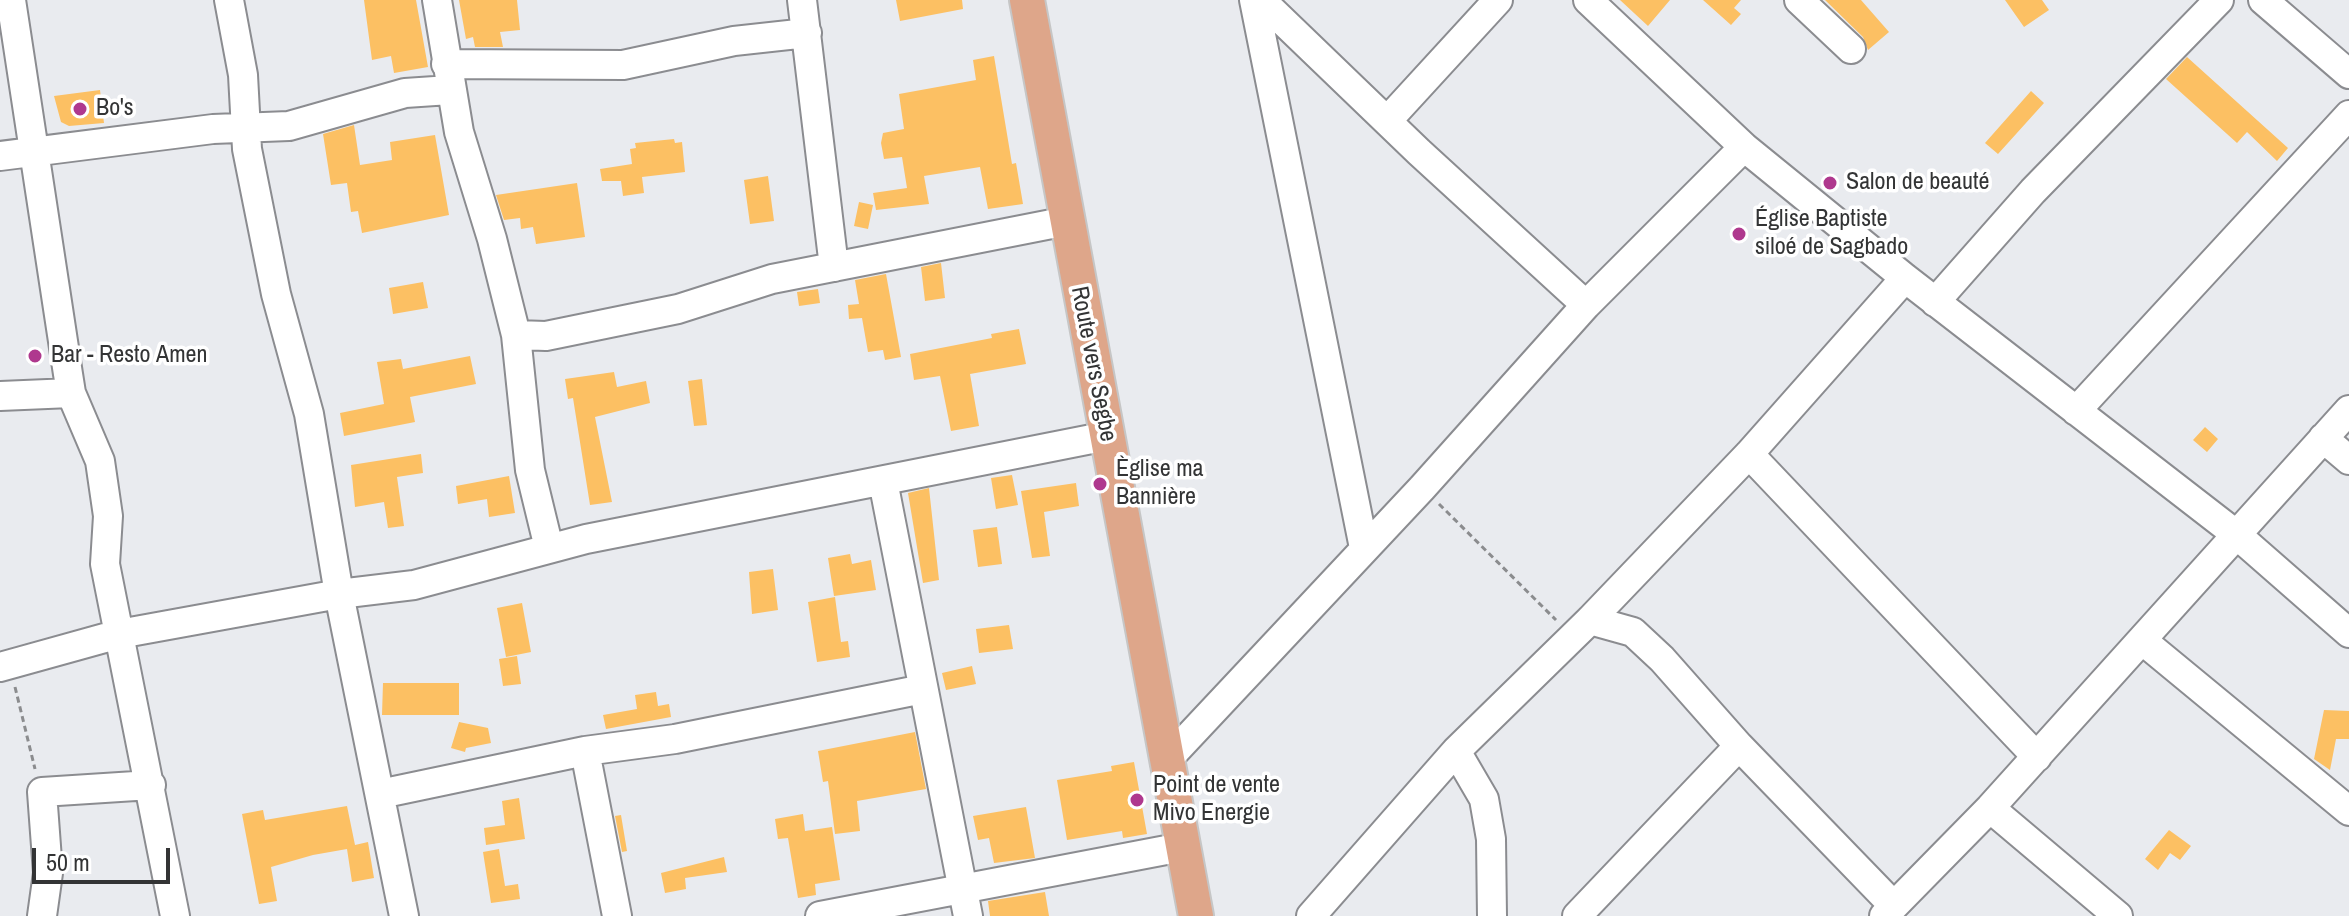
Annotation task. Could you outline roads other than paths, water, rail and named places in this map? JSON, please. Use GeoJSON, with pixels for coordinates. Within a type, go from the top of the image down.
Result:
{"type":"FeatureCollection","features":[{"type":"Feature","properties":{"kind":"main road","name":"Route vers Segbe"},"geometry":{"type":"LineString","coordinates":[[1027,0],[1165,762],[1196,916]]}},
{"type":"Feature","properties":{"kind":"street"},"geometry":{"type":"LineString","coordinates":[[11,0],[71,393],[100,461],[108,516],[105,564],[175,916]]}},
{"type":"Feature","properties":{"kind":"street"},"geometry":{"type":"LineString","coordinates":[[229,0],[245,86],[245,128],[276,294],[309,414],[339,594],[404,916]]}},
{"type":"Feature","properties":{"kind":"street"},"geometry":{"type":"LineString","coordinates":[[437,0],[448,77],[516,335],[530,470],[549,548]]}},
{"type":"Feature","properties":{"kind":"street"},"geometry":{"type":"LineString","coordinates":[[802,0],[834,267]]}},
{"type":"Feature","properties":{"kind":"street"},"geometry":{"type":"LineString","coordinates":[[1254,0],[1364,548]]}},
{"type":"Feature","properties":{"kind":"street"},"geometry":{"type":"LineString","coordinates":[[1261,0],[1586,305]]}},
{"type":"Feature","properties":{"kind":"street"},"geometry":{"type":"LineString","coordinates":[[1387,121],[1498,0]]}},
{"type":"Feature","properties":{"kind":"street"},"geometry":{"type":"LineString","coordinates":[[1588,0],[1744,147],[1935,302],[2237,535],[2349,633]]}},
{"type":"Feature","properties":{"kind":"street"},"geometry":{"type":"LineString","coordinates":[[1799,0],[1851,49]]}},
{"type":"Feature","properties":{"kind":"street"},"geometry":{"type":"LineString","coordinates":[[1935,302],[2033,191],[2219,0]]}},
{"type":"Feature","properties":{"kind":"street"},"geometry":{"type":"LineString","coordinates":[[2263,0],[2349,74]]}},
{"type":"Feature","properties":{"kind":"street"},"geometry":{"type":"LineString","coordinates":[[0,156],[245,128],[289,126],[405,93],[448,77],[623,65],[734,41],[807,33]]}},
{"type":"Feature","properties":{"kind":"street"},"geometry":{"type":"LineString","coordinates":[[2076,411],[2349,115]]}},
{"type":"Feature","properties":{"kind":"street"},"geometry":{"type":"LineString","coordinates":[[1165,762],[1422,488],[1586,305],[1744,147]]}},
{"type":"Feature","properties":{"kind":"street"},"geometry":{"type":"LineString","coordinates":[[516,335],[546,336],[678,309],[772,279],[1067,221]]}},
{"type":"Feature","properties":{"kind":"street"},"geometry":{"type":"LineString","coordinates":[[1311,916],[1456,751],[1581,628],[1749,454],[1905,278]]}},
{"type":"Feature","properties":{"kind":"street"},"geometry":{"type":"LineString","coordinates":[[0,396],[71,393]]}},
{"type":"Feature","properties":{"kind":"street"},"geometry":{"type":"LineString","coordinates":[[1581,628],[1633,632],[1662,659],[1889,910],[2037,757],[2349,410]]}},
{"type":"Feature","properties":{"kind":"street"},"geometry":{"type":"LineString","coordinates":[[5,666],[119,634],[339,594],[414,585],[549,548],[1107,436]]}},
{"type":"Feature","properties":{"kind":"street"},"geometry":{"type":"LineString","coordinates":[[2323,438],[2349,460]]}},
{"type":"Feature","properties":{"kind":"street"},"geometry":{"type":"LineString","coordinates":[[1749,454],[2037,757]]}},
{"type":"Feature","properties":{"kind":"street"},"geometry":{"type":"LineString","coordinates":[[883,481],[965,902]]}},
{"type":"Feature","properties":{"kind":"street"},"geometry":{"type":"LineString","coordinates":[[2143,641],[2349,811]]}},
{"type":"Feature","properties":{"kind":"street"},"geometry":{"type":"LineString","coordinates":[[380,794],[585,751],[675,739],[923,689]]}},
{"type":"Feature","properties":{"kind":"street"},"geometry":{"type":"LineString","coordinates":[[1577,916],[1739,746]]}},
{"type":"Feature","properties":{"kind":"street"},"geometry":{"type":"LineString","coordinates":[[585,751],[617,916]]}},
{"type":"Feature","properties":{"kind":"street"},"geometry":{"type":"LineString","coordinates":[[1456,751],[1484,799],[1491,839],[1492,916]]}},
{"type":"Feature","properties":{"kind":"street"},"geometry":{"type":"LineString","coordinates":[[42,916],[48,873],[42,792],[151,785]]}},
{"type":"Feature","properties":{"kind":"street"},"geometry":{"type":"LineString","coordinates":[[1990,808],[2118,916]]}},
{"type":"Feature","properties":{"kind":"street"},"geometry":{"type":"LineString","coordinates":[[820,916],[965,902],[1182,847]]}},
{"type":"Feature","properties":{"kind":"place","name":"Bo's"},"geometry":{"type":"Point","coordinates":[80,109]}},
{"type":"Feature","properties":{"kind":"place","name":"Salon de beauté"},"geometry":{"type":"Point","coordinates":[1830,183]}},
{"type":"Feature","properties":{"kind":"place","name":"Église Baptiste siloé de Sagbado"},"geometry":{"type":"Point","coordinates":[1739,234]}},
{"type":"Feature","properties":{"kind":"place","name":"Bar - Resto Amen"},"geometry":{"type":"Point","coordinates":[35,356]}},
{"type":"Feature","properties":{"kind":"place","name":"Èglise ma Bannière"},"geometry":{"type":"Point","coordinates":[1100,484]}},
{"type":"Feature","properties":{"kind":"place","name":"Point de vente Mivo Energie"},"geometry":{"type":"Point","coordinates":[1137,800]}}]}
